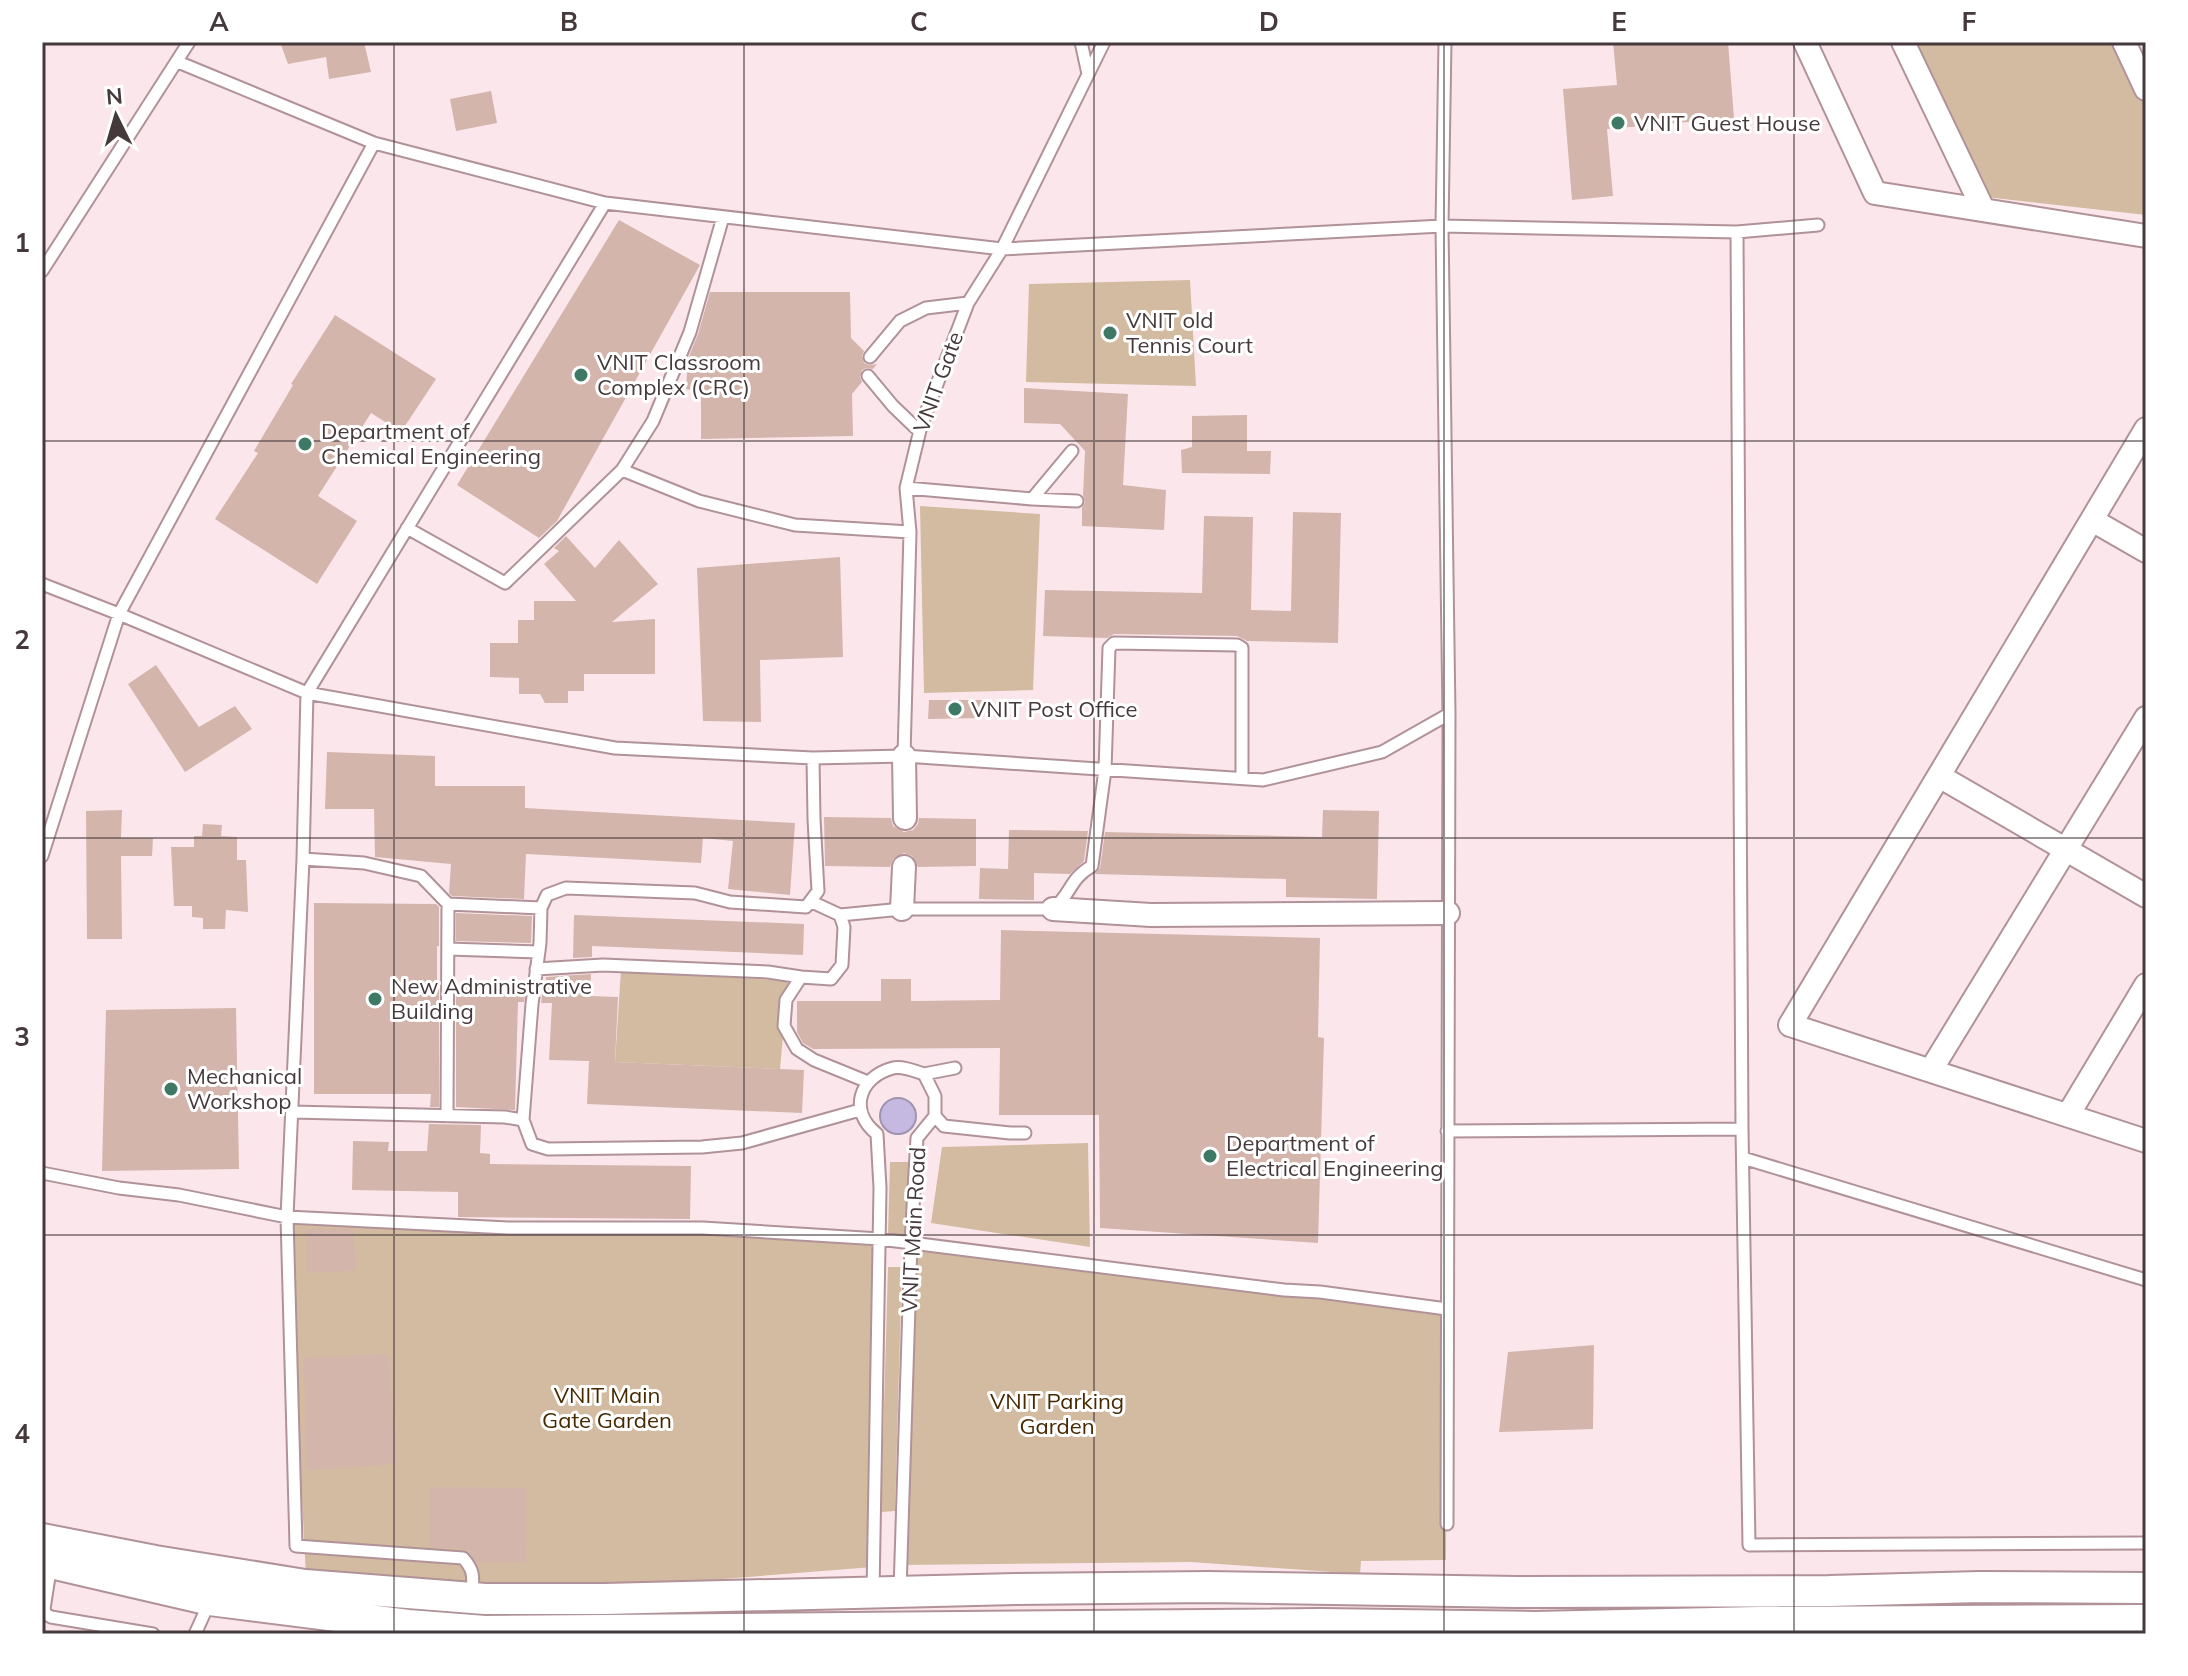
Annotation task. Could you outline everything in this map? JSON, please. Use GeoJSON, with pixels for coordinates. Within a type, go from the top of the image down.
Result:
{"type":"FeatureCollection","features":[{"type":"Feature","properties":{"kind":"main road"},"geometry":{"type":"LineString","coordinates":[[45,1554],[155,1561],[305,1585],[472,1598],[604,1599],[1208,1587],[1517,1592],[2146,1588]]}},
{"type":"Feature","properties":{"kind":"main road"},"geometry":{"type":"LineString","coordinates":[[45,1554],[297,1622],[381,1628],[485,1631],[2034,1628],[2146,1620]]}},
{"type":"Feature","properties":{"kind":"street"},"geometry":{"type":"LineString","coordinates":[[1805,42],[1875,193],[2146,236]]}},
{"type":"Feature","properties":{"kind":"street"},"geometry":{"type":"LineString","coordinates":[[1903,42],[1983,209]]}},
{"type":"Feature","properties":{"kind":"street"},"geometry":{"type":"LineString","coordinates":[[2124,42],[2146,89]]}},
{"type":"Feature","properties":{"kind":"street"},"geometry":{"type":"LineString","coordinates":[[2146,429],[1790,1025],[2146,1141]]}},
{"type":"Feature","properties":{"kind":"street"},"geometry":{"type":"LineString","coordinates":[[2092,520],[2146,551]]}},
{"type":"Feature","properties":{"kind":"street"},"geometry":{"type":"LineString","coordinates":[[1931,1070],[2146,718]]}},
{"type":"Feature","properties":{"kind":"street"},"geometry":{"type":"LineString","coordinates":[[904,756],[905,818]]}},
{"type":"Feature","properties":{"kind":"street"},"geometry":{"type":"LineString","coordinates":[[1939,776],[2146,896]]}},
{"type":"Feature","properties":{"kind":"street"},"geometry":{"type":"LineString","coordinates":[[902,909],[904,867]]}},
{"type":"Feature","properties":{"kind":"street"},"geometry":{"type":"LineString","coordinates":[[1053,909],[1151,915],[1448,913]]}},
{"type":"Feature","properties":{"kind":"street"},"geometry":{"type":"LineString","coordinates":[[2068,1115],[2146,985]]}},
{"type":"Feature","properties":{"kind":"street"},"geometry":{"type":"LineString","coordinates":[[1759,1590],[1759,1628]]}},
{"type":"Feature","properties":{"kind":"street"},"geometry":{"type":"LineString","coordinates":[[740,1631],[743,1596]]}},
{"type":"Feature","properties":{"kind":"lane"},"geometry":{"type":"LineString","coordinates":[[42,271],[189,42]]}},
{"type":"Feature","properties":{"kind":"lane"},"geometry":{"type":"LineString","coordinates":[[1081,42],[1088,74]]}},
{"type":"Feature","properties":{"kind":"lane","name":"VNIT Gate"},"geometry":{"type":"LineString","coordinates":[[904,756],[910,532],[906,488],[919,431],[968,303],[1002,249],[1104,42]]}},
{"type":"Feature","properties":{"kind":"lane"},"geometry":{"type":"LineString","coordinates":[[1445,42],[1442,226],[1449,714],[1447,1524]]}},
{"type":"Feature","properties":{"kind":"lane"},"geometry":{"type":"LineString","coordinates":[[178,62],[374,143],[605,203],[1002,249],[1442,226],[1737,232],[1818,225]]}},
{"type":"Feature","properties":{"kind":"lane"},"geometry":{"type":"LineString","coordinates":[[42,856],[119,614],[374,143]]}},
{"type":"Feature","properties":{"kind":"lane"},"geometry":{"type":"LineString","coordinates":[[472,1598],[473,1573],[463,1558],[296,1546],[287,1217],[307,693],[605,203]]}},
{"type":"Feature","properties":{"kind":"lane"},"geometry":{"type":"LineString","coordinates":[[407,528],[505,583],[622,470],[653,421],[690,332],[723,217]]}},
{"type":"Feature","properties":{"kind":"lane"},"geometry":{"type":"LineString","coordinates":[[1737,232],[1742,1129],[1749,1545],[2144,1543]]}},
{"type":"Feature","properties":{"kind":"lane"},"geometry":{"type":"LineString","coordinates":[[870,357],[900,321],[926,308],[968,303]]}},
{"type":"Feature","properties":{"kind":"lane"},"geometry":{"type":"LineString","coordinates":[[868,376],[919,431]]}},
{"type":"Feature","properties":{"kind":"lane"},"geometry":{"type":"LineString","coordinates":[[1032,499],[1072,451]]}},
{"type":"Feature","properties":{"kind":"lane"},"geometry":{"type":"LineString","coordinates":[[622,470],[699,501],[795,525],[910,532]]}},
{"type":"Feature","properties":{"kind":"lane"},"geometry":{"type":"LineString","coordinates":[[906,488],[1077,501]]}},
{"type":"Feature","properties":{"kind":"lane"},"geometry":{"type":"LineString","coordinates":[[42,584],[307,693],[615,748],[813,758],[904,756],[1263,780],[1382,752],[1449,714]]}},
{"type":"Feature","properties":{"kind":"lane"},"geometry":{"type":"LineString","coordinates":[[812,902],[840,915],[902,909],[1053,909],[1061,903],[1080,873],[1092,866],[1105,770],[1109,648],[1114,643],[1237,645],[1242,648],[1242,778]]}},
{"type":"Feature","properties":{"kind":"lane"},"geometry":{"type":"LineString","coordinates":[[813,758],[818,891],[806,907],[730,902],[695,893],[566,888],[547,895],[541,908],[523,1120],[532,1144],[548,1149],[702,1147],[742,1143],[860,1110],[863,1089],[872,1077],[896,1067],[924,1074],[955,1068]]}},
{"type":"Feature","properties":{"kind":"lane"},"geometry":{"type":"LineString","coordinates":[[303,859],[364,863],[421,876],[448,904],[541,908]]}},
{"type":"Feature","properties":{"kind":"lane"},"geometry":{"type":"LineString","coordinates":[[447,1116],[448,904]]}},
{"type":"Feature","properties":{"kind":"lane"},"geometry":{"type":"LineString","coordinates":[[536,969],[603,965],[768,972],[831,979],[842,965],[844,927],[840,915]]}},
{"type":"Feature","properties":{"kind":"lane"},"geometry":{"type":"LineString","coordinates":[[448,949],[538,952]]}},
{"type":"Feature","properties":{"kind":"lane"},"geometry":{"type":"LineString","coordinates":[[801,977],[786,1000],[784,1026],[797,1049],[814,1060],[868,1082]]}},
{"type":"Feature","properties":{"kind":"lane","name":"VNIT Main Road"},"geometry":{"type":"LineString","coordinates":[[886,1593],[917,1138],[935,1116],[935,1096],[924,1074]]}},
{"type":"Feature","properties":{"kind":"lane","name":"VNIT Main Road"},"geometry":{"type":"LineString","coordinates":[[860,1110],[869,1127],[877,1134],[886,1593]]}},
{"type":"Feature","properties":{"kind":"lane"},"geometry":{"type":"LineString","coordinates":[[292,1112],[523,1120]]}},
{"type":"Feature","properties":{"kind":"lane"},"geometry":{"type":"LineString","coordinates":[[935,1116],[944,1126],[1025,1133]]}},
{"type":"Feature","properties":{"kind":"lane"},"geometry":{"type":"LineString","coordinates":[[1447,1131],[1742,1129]]}},
{"type":"Feature","properties":{"kind":"lane"},"geometry":{"type":"LineString","coordinates":[[1743,1158],[2146,1280]]}},
{"type":"Feature","properties":{"kind":"lane"},"geometry":{"type":"LineString","coordinates":[[42,1173],[119,1188],[179,1195],[287,1217],[508,1228],[703,1228],[880,1239],[1447,1309]]}},
{"type":"Feature","properties":{"kind":"lane"},"geometry":{"type":"LineString","coordinates":[[45,1554],[44,1614],[153,1634]]}},
{"type":"Feature","properties":{"kind":"lane"},"geometry":{"type":"LineString","coordinates":[[195,1634],[210,1600]]}},
{"type":"Feature","properties":{"kind":"green space"},"geometry":{"type":"Polygon","coordinates":[[[1912,42],[2117,42],[2146,102],[2146,215],[1986,197],[1912,42]]]}},
{"type":"Feature","properties":{"kind":"green space","name":"VNIT old Tennis Court"},"geometry":{"type":"Polygon","coordinates":[[[1190,280],[1196,386],[1026,382],[1029,284],[1190,280]]]}},
{"type":"Feature","properties":{"kind":"green space"},"geometry":{"type":"Polygon","coordinates":[[[920,506],[1040,514],[1033,690],[924,693],[920,506]]]}},
{"type":"Feature","properties":{"kind":"green space"},"geometry":{"type":"Polygon","coordinates":[[[621,970],[788,981],[780,1069],[615,1062],[621,970]]]}},
{"type":"Feature","properties":{"kind":"green space"},"geometry":{"type":"Polygon","coordinates":[[[1088,1143],[1090,1247],[931,1223],[942,1147],[1088,1143]]]}},
{"type":"Feature","properties":{"kind":"green space"},"geometry":{"type":"Polygon","coordinates":[[[890,1162],[910,1162],[905,1238],[888,1234],[890,1162]]]}},
{"type":"Feature","properties":{"kind":"green space","name":"VNIT Main Gate Garden"},"geometry":{"type":"Polygon","coordinates":[[[287,1217],[880,1239],[873,1567],[608,1588],[306,1576],[287,1217]]]}},
{"type":"Feature","properties":{"kind":"green space","name":"VNIT Parking Garden"},"geometry":{"type":"Polygon","coordinates":[[[911,1242],[1447,1309],[1446,1560],[1361,1561],[1360,1574],[1191,1562],[900,1565],[911,1242]]]}},
{"type":"Feature","properties":{"kind":"green space"},"geometry":{"type":"Polygon","coordinates":[[[888,1267],[902,1267],[895,1511],[881,1512],[888,1267]]]}},
{"type":"Feature","properties":{"kind":"shaded area"},"geometry":{"type":"Polygon","coordinates":[[[898,1098],[911,1103],[916,1116],[911,1129],[898,1134],[885,1129],[880,1116],[885,1103],[898,1098]]]}},
{"type":"Feature","properties":{"kind":"building"},"geometry":{"type":"Polygon","coordinates":[[[280,42],[364,42],[371,72],[329,79],[326,57],[288,64],[280,42]]]}},
{"type":"Feature","properties":{"kind":"building","name":"VNIT Guest House"},"geometry":{"type":"Polygon","coordinates":[[[1613,42],[1728,42],[1734,118],[1607,129],[1613,196],[1572,200],[1563,89],[1617,85],[1613,42]]]}},
{"type":"Feature","properties":{"kind":"building"},"geometry":{"type":"Polygon","coordinates":[[[491,91],[497,123],[456,131],[450,99],[491,91]]]}},
{"type":"Feature","properties":{"kind":"building","name":"VNIT Classroom Complex (CRC)"},"geometry":{"type":"Polygon","coordinates":[[[619,220],[700,265],[557,521],[539,538],[457,485],[619,220]]]}},
{"type":"Feature","properties":{"kind":"building"},"geometry":{"type":"Polygon","coordinates":[[[710,292],[850,292],[851,338],[864,351],[864,363],[877,364],[873,369],[862,370],[862,382],[852,394],[853,436],[701,439],[701,392],[686,389],[688,359],[710,292]]]}},
{"type":"Feature","properties":{"kind":"building","name":"Department of Chemical Engineering"},"geometry":{"type":"Polygon","coordinates":[[[335,315],[436,379],[401,432],[371,413],[318,496],[357,521],[317,584],[215,519],[258,453],[254,451],[291,384],[335,315]]]}},
{"type":"Feature","properties":{"kind":"building"},"geometry":{"type":"Polygon","coordinates":[[[1024,388],[1128,394],[1123,485],[1166,490],[1164,530],[1082,526],[1085,451],[1060,424],[1024,423],[1024,388]]]}},
{"type":"Feature","properties":{"kind":"building"},"geometry":{"type":"Polygon","coordinates":[[[1247,415],[1247,451],[1271,451],[1270,474],[1182,473],[1181,450],[1192,447],[1192,416],[1247,415]]]}},
{"type":"Feature","properties":{"kind":"building"},"geometry":{"type":"Polygon","coordinates":[[[1293,512],[1341,513],[1338,643],[1247,641],[1237,636],[1043,636],[1045,590],[1202,593],[1204,516],[1253,517],[1251,610],[1291,611],[1293,512]]]}},
{"type":"Feature","properties":{"kind":"building"},"geometry":{"type":"Polygon","coordinates":[[[566,536],[595,568],[619,540],[658,584],[612,622],[655,619],[655,674],[584,674],[584,691],[568,691],[568,703],[545,703],[540,694],[519,694],[519,678],[490,677],[490,643],[518,643],[518,620],[534,620],[534,601],[576,601],[544,564],[559,551],[554,548],[566,536]]]}},
{"type":"Feature","properties":{"kind":"building"},"geometry":{"type":"Polygon","coordinates":[[[840,557],[843,657],[760,660],[761,722],[703,721],[697,568],[840,557]]]}},
{"type":"Feature","properties":{"kind":"building"},"geometry":{"type":"Polygon","coordinates":[[[156,665],[199,727],[235,706],[252,729],[185,772],[128,684],[156,665]]]}},
{"type":"Feature","properties":{"kind":"building","name":"VNIT Post Office"},"geometry":{"type":"Polygon","coordinates":[[[929,700],[982,700],[981,718],[928,719],[929,700]]]}},
{"type":"Feature","properties":{"kind":"building"},"geometry":{"type":"Polygon","coordinates":[[[327,752],[435,756],[435,786],[525,786],[525,808],[795,823],[790,895],[728,889],[733,841],[703,838],[701,863],[526,854],[524,899],[452,896],[449,893],[451,864],[375,857],[374,809],[325,809],[327,752]]]}},
{"type":"Feature","properties":{"kind":"building"},"geometry":{"type":"Polygon","coordinates":[[[122,810],[121,838],[153,838],[152,856],[121,856],[122,939],[87,939],[86,811],[122,810]]]}},
{"type":"Feature","properties":{"kind":"building"},"geometry":{"type":"Polygon","coordinates":[[[1323,810],[1379,811],[1377,899],[1286,897],[1286,879],[1095,874],[1100,868],[1105,832],[1322,837],[1323,810]]]}},
{"type":"Feature","properties":{"kind":"building"},"geometry":{"type":"Polygon","coordinates":[[[824,817],[891,818],[893,826],[904,832],[913,830],[919,818],[976,819],[976,866],[918,867],[912,856],[904,853],[893,859],[890,867],[825,866],[824,817]]]}},
{"type":"Feature","properties":{"kind":"building"},"geometry":{"type":"Polygon","coordinates":[[[203,824],[222,825],[221,836],[237,837],[237,860],[246,860],[248,912],[226,910],[225,929],[203,929],[203,918],[192,917],[192,906],[174,906],[171,847],[194,847],[194,836],[202,836],[203,824]]]}},
{"type":"Feature","properties":{"kind":"building"},"geometry":{"type":"Polygon","coordinates":[[[1009,830],[1088,831],[1084,861],[1070,874],[1034,873],[1034,900],[979,899],[980,868],[1008,869],[1009,830]]]}},
{"type":"Feature","properties":{"kind":"building","name":"New Administrative Building"},"geometry":{"type":"Polygon","coordinates":[[[314,903],[436,904],[439,907],[439,1107],[430,1107],[431,1094],[314,1094],[314,903]]]}},
{"type":"Feature","properties":{"kind":"building"},"geometry":{"type":"Polygon","coordinates":[[[456,913],[532,916],[531,943],[456,941],[456,913]]]}},
{"type":"Feature","properties":{"kind":"building"},"geometry":{"type":"Polygon","coordinates":[[[574,915],[804,924],[803,955],[592,946],[592,957],[573,958],[574,915]]]}},
{"type":"Feature","properties":{"kind":"building"},"geometry":{"type":"Polygon","coordinates":[[[1001,930],[1320,938],[1318,1037],[1324,1038],[1318,1243],[1100,1228],[1099,1115],[999,1115],[1000,1048],[813,1049],[803,1043],[797,1032],[797,1001],[881,1001],[881,979],[911,979],[911,1001],[1000,1000],[1001,930]]]}},
{"type":"Feature","properties":{"kind":"building"},"geometry":{"type":"Polygon","coordinates":[[[591,974],[590,996],[618,997],[615,1062],[804,1070],[802,1113],[587,1104],[589,1061],[549,1060],[552,1003],[541,1003],[546,977],[591,974]]]}},
{"type":"Feature","properties":{"kind":"building"},"geometry":{"type":"Polygon","coordinates":[[[456,985],[526,988],[524,1002],[518,1002],[515,1110],[456,1107],[456,985]]]}},
{"type":"Feature","properties":{"kind":"building","name":"Mechanical Workshop"},"geometry":{"type":"Polygon","coordinates":[[[236,1008],[239,1169],[102,1171],[106,1010],[236,1008]]]}},
{"type":"Feature","properties":{"kind":"building"},"geometry":{"type":"Polygon","coordinates":[[[429,1124],[481,1125],[480,1153],[490,1154],[490,1164],[691,1166],[690,1219],[458,1217],[458,1192],[352,1190],[353,1141],[389,1142],[388,1151],[427,1151],[429,1124]]]}},
{"type":"Feature","properties":{"kind":"building"},"geometry":{"type":"Polygon","coordinates":[[[307,1229],[353,1229],[356,1270],[307,1273],[307,1229]]]}},
{"type":"Feature","properties":{"kind":"building"},"geometry":{"type":"Polygon","coordinates":[[[1594,1345],[1593,1429],[1499,1432],[1508,1352],[1594,1345]]]}},
{"type":"Feature","properties":{"kind":"building"},"geometry":{"type":"Polygon","coordinates":[[[388,1354],[397,1464],[307,1470],[304,1358],[388,1354]]]}},
{"type":"Feature","properties":{"kind":"building"},"geometry":{"type":"Polygon","coordinates":[[[430,1487],[526,1488],[525,1562],[476,1562],[466,1550],[429,1547],[430,1487]]]}},
{"type":"Feature","properties":{"kind":"place","name":"VNIT Guest House"},"geometry":{"type":"Point","coordinates":[1618,123]}},
{"type":"Feature","properties":{"kind":"place","name":"VNIT old Tennis Court"},"geometry":{"type":"Point","coordinates":[1110,333]}},
{"type":"Feature","properties":{"kind":"place","name":"VNIT Classroom Complex (CRC)"},"geometry":{"type":"Point","coordinates":[581,375]}},
{"type":"Feature","properties":{"kind":"place","name":"Department of Chemical Engineering"},"geometry":{"type":"Point","coordinates":[305,444]}},
{"type":"Feature","properties":{"kind":"place","name":"VNIT Post Office"},"geometry":{"type":"Point","coordinates":[955,709]}},
{"type":"Feature","properties":{"kind":"place","name":"New Administrative Building"},"geometry":{"type":"Point","coordinates":[375,999]}},
{"type":"Feature","properties":{"kind":"place","name":"Mechanical Workshop"},"geometry":{"type":"Point","coordinates":[171,1089]}},
{"type":"Feature","properties":{"kind":"place","name":"Department of Electrical Engineering"},"geometry":{"type":"Point","coordinates":[1210,1156]}}]}
